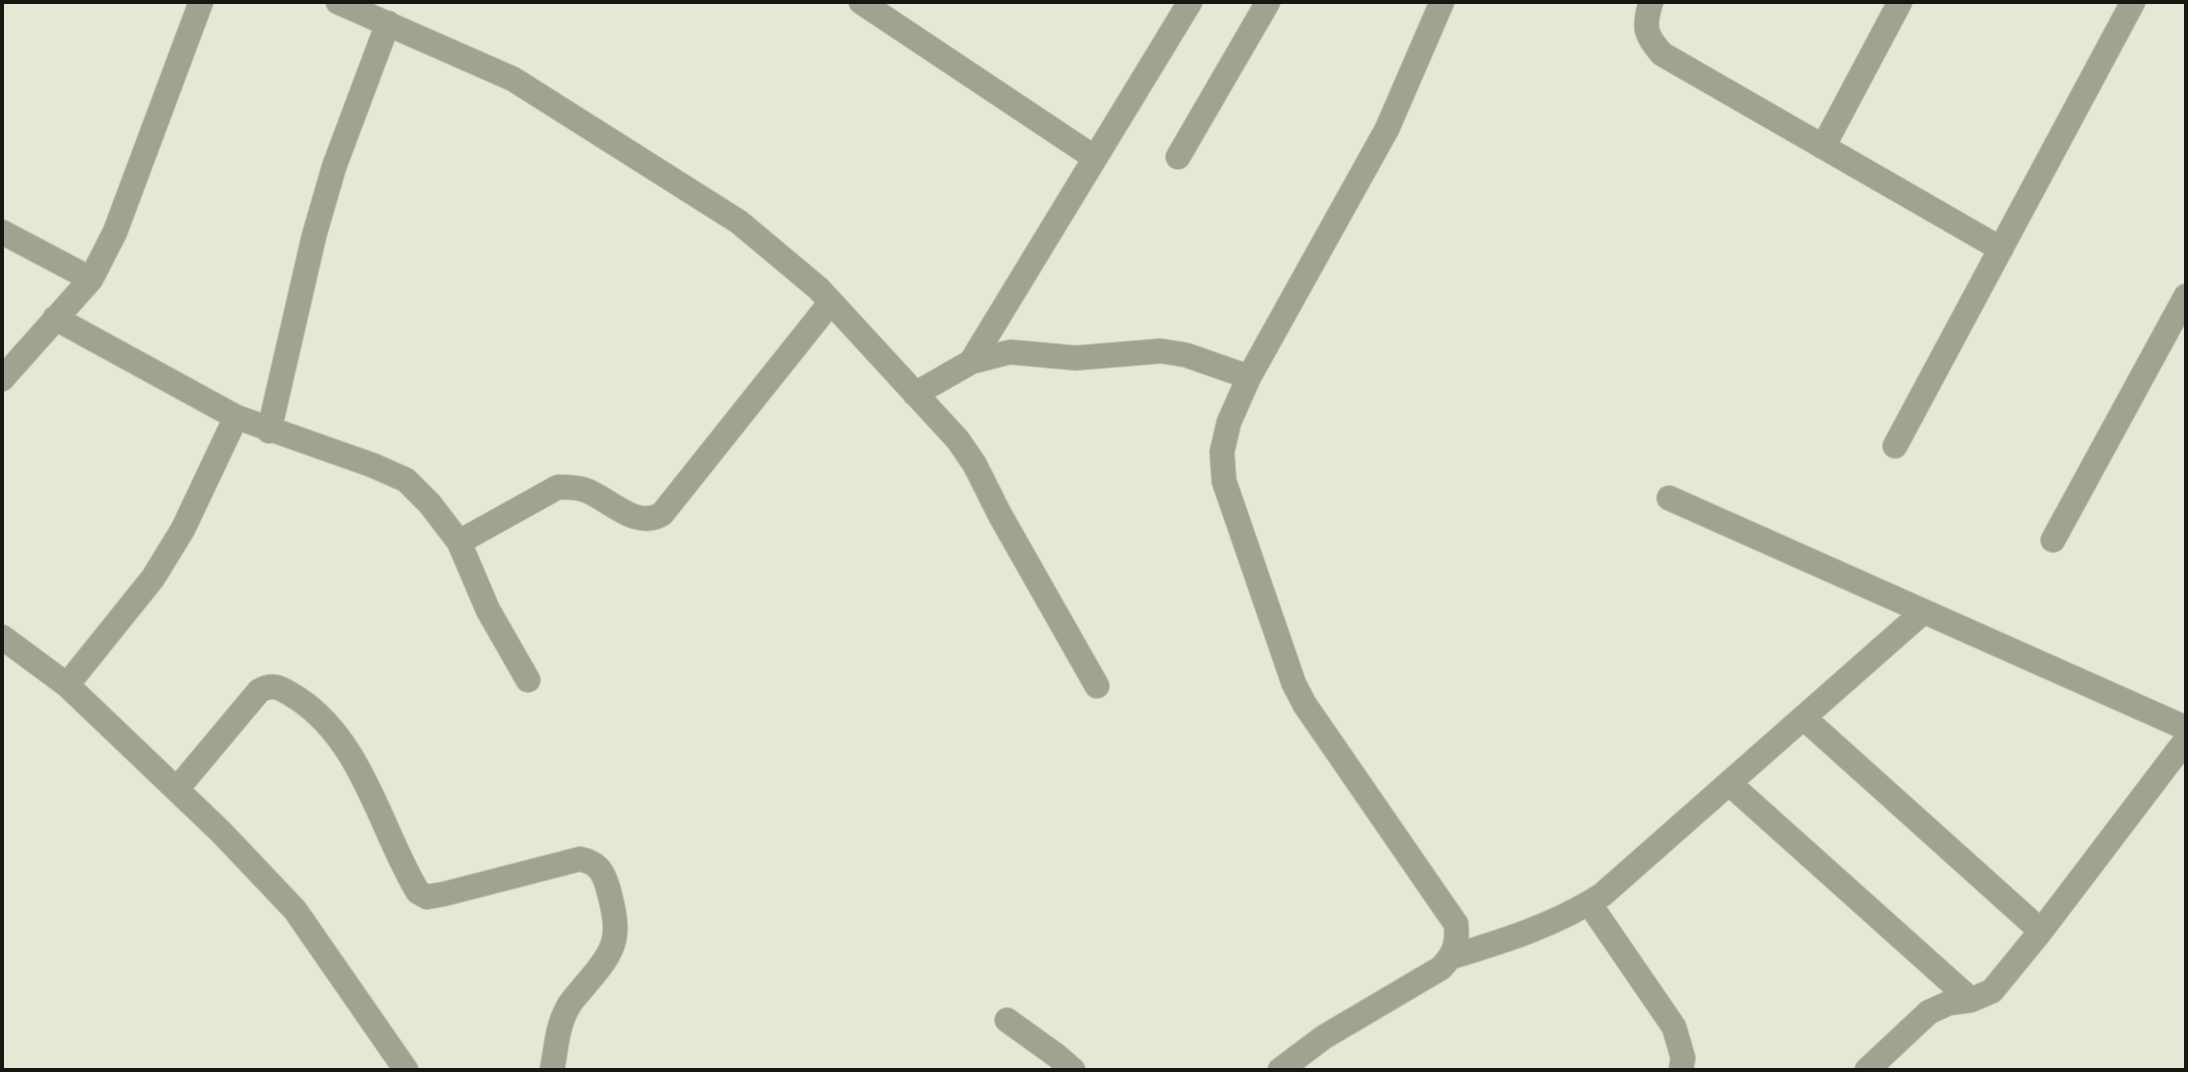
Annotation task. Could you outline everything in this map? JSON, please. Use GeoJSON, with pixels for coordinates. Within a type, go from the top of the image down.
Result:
{"type":"FeatureCollection","features":[{"type":"Feature","properties":{"kind":"street"},"geometry":{"type":"LineString","coordinates":[[2,379],[91,279],[115,232],[201,2]]}},
{"type":"Feature","properties":{"kind":"street"},"geometry":{"type":"LineString","coordinates":[[338,2],[525,87],[739,222],[819,289],[958,440],[975,465],[1097,686]]}},
{"type":"Feature","properties":{"kind":"street"},"geometry":{"type":"LineString","coordinates":[[861,2],[1095,158]]}},
{"type":"Feature","properties":{"kind":"street"},"geometry":{"type":"LineString","coordinates":[[971,362],[1190,2]]}},
{"type":"Feature","properties":{"kind":"street"},"geometry":{"type":"LineString","coordinates":[[1178,157],[1268,2]]}},
{"type":"Feature","properties":{"kind":"street"},"geometry":{"type":"LineString","coordinates":[[1280,1070],[1324,1037],[1441,968],[1458,943],[1456,924],[1305,705],[1294,684],[1224,481],[1222,452],[1229,422],[1249,377],[1387,129],[1442,2]]}},
{"type":"Feature","properties":{"kind":"street"},"geometry":{"type":"LineString","coordinates":[[1651,2],[1645,20],[1648,39],[1662,54],[2001,249]]}},
{"type":"Feature","properties":{"kind":"street"},"geometry":{"type":"LineString","coordinates":[[1823,147],[1900,2]]}},
{"type":"Feature","properties":{"kind":"street"},"geometry":{"type":"LineString","coordinates":[[1895,446],[2133,2]]}},
{"type":"Feature","properties":{"kind":"street"},"geometry":{"type":"LineString","coordinates":[[269,431],[314,236],[334,167],[388,23]]}},
{"type":"Feature","properties":{"kind":"street"},"geometry":{"type":"LineString","coordinates":[[2,232],[91,279]]}},
{"type":"Feature","properties":{"kind":"street"},"geometry":{"type":"LineString","coordinates":[[2053,540],[2186,296]]}},
{"type":"Feature","properties":{"kind":"street"},"geometry":{"type":"LineString","coordinates":[[459,542],[558,487],[587,491],[639,519],[652,520],[662,514],[831,302]]}},
{"type":"Feature","properties":{"kind":"street"},"geometry":{"type":"LineString","coordinates":[[55,318],[236,417],[406,480],[430,504],[459,542],[488,610],[528,680]]}},
{"type":"Feature","properties":{"kind":"street"},"geometry":{"type":"LineString","coordinates":[[915,394],[971,362],[1010,352],[1076,358],[1161,351],[1186,355],[1249,377]]}},
{"type":"Feature","properties":{"kind":"street"},"geometry":{"type":"LineString","coordinates":[[67,685],[153,578],[183,529],[236,417]]}},
{"type":"Feature","properties":{"kind":"street"},"geometry":{"type":"LineString","coordinates":[[1669,498],[2186,728]]}},
{"type":"Feature","properties":{"kind":"street"},"geometry":{"type":"LineString","coordinates":[[1451,957],[1516,937],[1563,918],[1602,895],[1923,612]]}},
{"type":"Feature","properties":{"kind":"street"},"geometry":{"type":"LineString","coordinates":[[2,637],[67,685],[177,789],[295,910],[406,1070]]}},
{"type":"Feature","properties":{"kind":"street"},"geometry":{"type":"LineString","coordinates":[[177,789],[259,691],[275,685],[325,722],[340,742],[365,781],[418,892],[427,897],[580,859],[592,862],[600,868],[612,901],[615,945],[567,1009],[552,1070]]}},
{"type":"Feature","properties":{"kind":"street"},"geometry":{"type":"LineString","coordinates":[[1804,718],[2041,931]]}},
{"type":"Feature","properties":{"kind":"street"},"geometry":{"type":"LineString","coordinates":[[1867,1070],[1929,1012],[1992,991],[2186,740]]}},
{"type":"Feature","properties":{"kind":"street"},"geometry":{"type":"LineString","coordinates":[[1730,784],[1971,1000]]}},
{"type":"Feature","properties":{"kind":"street"},"geometry":{"type":"LineString","coordinates":[[1589,903],[1674,1027],[1683,1058],[1681,1070]]}},
{"type":"Feature","properties":{"kind":"street"},"geometry":{"type":"LineString","coordinates":[[1007,1020],[1073,1070]]}}]}
